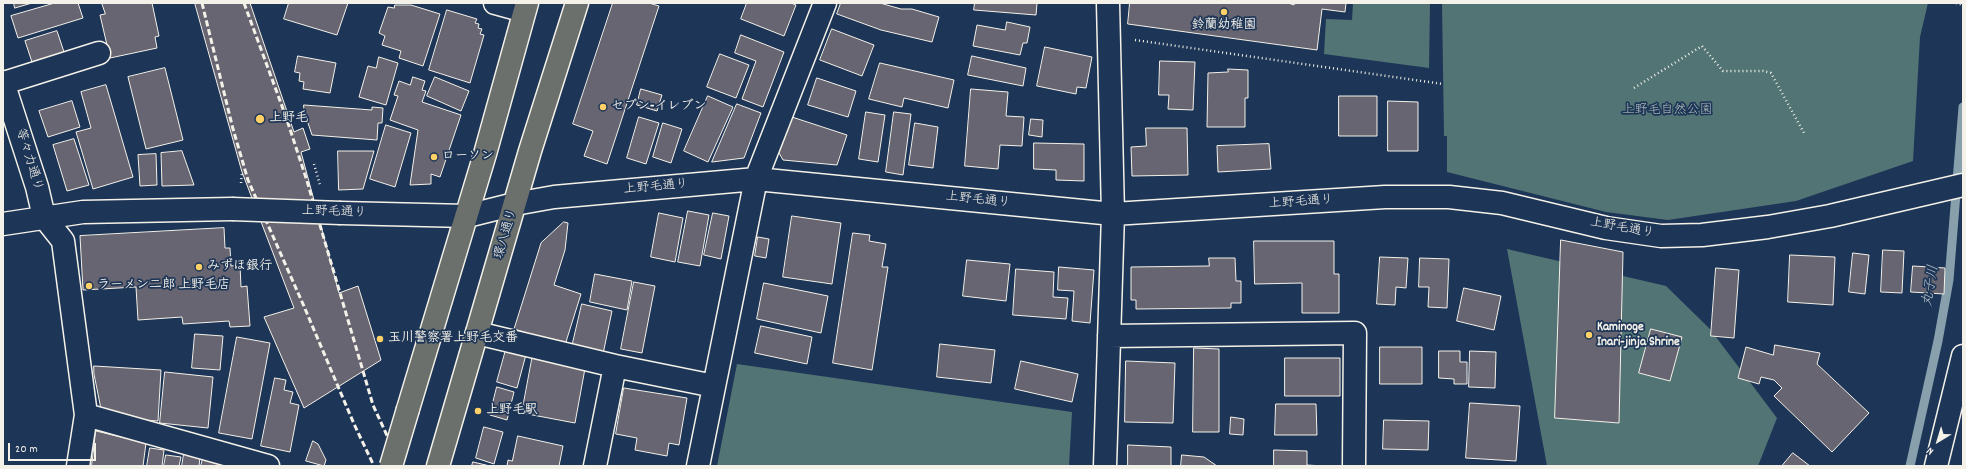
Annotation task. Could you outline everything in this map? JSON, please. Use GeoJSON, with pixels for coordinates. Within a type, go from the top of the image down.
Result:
{"type":"FeatureCollection","features":[{"type":"Feature","properties":{"kind":"highway","name":"環八通り"},"geometry":{"type":"LineString","coordinates":[[439,463],[515,204],[577,3]]}},
{"type":"Feature","properties":{"kind":"highway"},"geometry":{"type":"LineString","coordinates":[[391,466],[467,216],[526,7]]}},
{"type":"Feature","properties":{"kind":"street"},"geometry":{"type":"LineString","coordinates":[[494,3],[526,7]]}},
{"type":"Feature","properties":{"kind":"street"},"geometry":{"type":"LineString","coordinates":[[698,466],[756,179],[825,3]]}},
{"type":"Feature","properties":{"kind":"street"},"geometry":{"type":"LineString","coordinates":[[1105,466],[1113,214],[1108,3]]}},
{"type":"Feature","properties":{"kind":"street"},"geometry":{"type":"LineString","coordinates":[[3,82],[99,54]]}},
{"type":"Feature","properties":{"kind":"street","name":"等々力通り"},"geometry":{"type":"LineString","coordinates":[[3,82],[37,187],[44,217]]}},
{"type":"Feature","properties":{"kind":"street","name":"上野毛通り"},"geometry":{"type":"LineString","coordinates":[[3,224],[83,212],[232,209],[467,216],[515,204],[554,197],[756,179],[1113,214],[1385,197],[1449,197],[1502,203],[1606,228],[1661,236],[1702,235],[1768,227],[1830,216],[1956,187]]}},
{"type":"Feature","properties":{"kind":"street"},"geometry":{"type":"LineString","coordinates":[[44,217],[63,241],[86,415],[78,466]]}},
{"type":"Feature","properties":{"kind":"street"},"geometry":{"type":"LineString","coordinates":[[478,333],[615,366],[714,386]]}},
{"type":"Feature","properties":{"kind":"street"},"geometry":{"type":"LineString","coordinates":[[1109,336],[1355,333],[1354,466]]}},
{"type":"Feature","properties":{"kind":"street"},"geometry":{"type":"LineString","coordinates":[[1936,466],[1963,356]]}},
{"type":"Feature","properties":{"kind":"street"},"geometry":{"type":"LineString","coordinates":[[595,466],[615,366]]}},
{"type":"Feature","properties":{"kind":"street"},"geometry":{"type":"LineString","coordinates":[[86,415],[268,466]]}},
{"type":"Feature","properties":{"kind":"path"},"geometry":{"type":"LineString","coordinates":[[1956,3],[1963,5]]}},
{"type":"Feature","properties":{"kind":"path"},"geometry":{"type":"LineString","coordinates":[[1109,36],[1443,84]]}},
{"type":"Feature","properties":{"kind":"path"},"geometry":{"type":"LineString","coordinates":[[1634,88],[1702,46],[1723,71],[1763,71],[1771,73],[1804,133]]}},
{"type":"Feature","properties":{"kind":"path"},"geometry":{"type":"LineString","coordinates":[[314,164],[320,186]]}},
{"type":"Feature","properties":{"kind":"green space"},"geometry":{"type":"Polygon","coordinates":[[[1353,3],[1430,3],[1429,68],[1324,54],[1326,19],[1352,20],[1353,3]]]}},
{"type":"Feature","properties":{"kind":"green space","name":"上野毛自然公園"},"geometry":{"type":"Polygon","coordinates":[[[1442,3],[1928,3],[1920,37],[1913,161],[1796,201],[1668,220],[1606,212],[1447,172],[1447,136],[1444,136],[1442,3]]]}},
{"type":"Feature","properties":{"kind":"green space"},"geometry":{"type":"Polygon","coordinates":[[[1507,249],[1666,286],[1710,329],[1777,418],[1758,466],[1547,466],[1507,249]]]}},
{"type":"Feature","properties":{"kind":"green space"},"geometry":{"type":"Polygon","coordinates":[[[737,364],[1072,412],[1069,466],[717,466],[737,364]]]}},
{"type":"Feature","properties":{"kind":"building"},"geometry":{"type":"Polygon","coordinates":[[[14,3],[32,3],[15,8],[14,3]]]}},
{"type":"Feature","properties":{"kind":"building"},"geometry":{"type":"Polygon","coordinates":[[[55,3],[78,3],[83,18],[18,38],[11,16],[55,3]]]}},
{"type":"Feature","properties":{"kind":"building"},"geometry":{"type":"Polygon","coordinates":[[[102,3],[152,3],[159,36],[155,37],[157,48],[110,58],[100,15],[105,14],[102,3]]]}},
{"type":"Feature","properties":{"kind":"building"},"geometry":{"type":"Polygon","coordinates":[[[195,3],[250,3],[294,132],[303,128],[310,149],[301,152],[339,293],[358,286],[381,360],[304,408],[264,317],[294,308],[242,172],[195,3]]]}},
{"type":"Feature","properties":{"kind":"building"},"geometry":{"type":"Polygon","coordinates":[[[289,3],[348,3],[337,35],[284,19],[289,3]]]}},
{"type":"Feature","properties":{"kind":"building"},"geometry":{"type":"Polygon","coordinates":[[[613,3],[649,3],[659,6],[607,164],[584,156],[593,131],[573,124],[613,3]]]}},
{"type":"Feature","properties":{"kind":"building"},"geometry":{"type":"Polygon","coordinates":[[[747,3],[791,3],[796,5],[784,36],[741,19],[747,3]]]}},
{"type":"Feature","properties":{"kind":"building"},"geometry":{"type":"Polygon","coordinates":[[[841,3],[880,3],[901,9],[912,9],[939,17],[932,42],[881,30],[837,14],[841,3]]]}},
{"type":"Feature","properties":{"kind":"building"},"geometry":{"type":"Polygon","coordinates":[[[975,3],[1037,3],[1036,15],[974,10],[975,3]]]}},
{"type":"Feature","properties":{"kind":"building"},"geometry":{"type":"Polygon","coordinates":[[[1130,3],[1288,3],[1294,5],[1295,3],[1346,3],[1345,12],[1322,9],[1317,50],[1128,24],[1130,3]]]}},
{"type":"Feature","properties":{"kind":"building"},"geometry":{"type":"Polygon","coordinates":[[[395,5],[411,5],[440,14],[423,66],[399,58],[401,51],[382,45],[385,36],[379,33],[388,7],[394,8],[395,5]]]}},
{"type":"Feature","properties":{"kind":"building"},"geometry":{"type":"Polygon","coordinates":[[[447,10],[477,19],[475,23],[479,24],[478,28],[482,29],[480,34],[484,35],[470,83],[429,70],[447,10]]]}},
{"type":"Feature","properties":{"kind":"building"},"geometry":{"type":"Polygon","coordinates":[[[1007,22],[1030,27],[1027,43],[1023,43],[1020,55],[973,46],[977,25],[1005,30],[1007,22]]]}},
{"type":"Feature","properties":{"kind":"building"},"geometry":{"type":"Polygon","coordinates":[[[832,29],[874,45],[862,76],[820,60],[832,29]]]}},
{"type":"Feature","properties":{"kind":"building"},"geometry":{"type":"Polygon","coordinates":[[[57,31],[64,52],[32,62],[25,41],[57,31]]]}},
{"type":"Feature","properties":{"kind":"building"},"geometry":{"type":"Polygon","coordinates":[[[741,35],[784,52],[763,107],[742,99],[756,61],[735,53],[741,35]]]}},
{"type":"Feature","properties":{"kind":"building"},"geometry":{"type":"Polygon","coordinates":[[[1045,47],[1092,57],[1086,88],[1077,87],[1076,94],[1037,86],[1045,47]]]}},
{"type":"Feature","properties":{"kind":"building"},"geometry":{"type":"Polygon","coordinates":[[[720,54],[749,65],[736,98],[707,87],[720,54]]]}},
{"type":"Feature","properties":{"kind":"building"},"geometry":{"type":"Polygon","coordinates":[[[298,56],[336,63],[330,93],[303,89],[304,82],[299,81],[300,73],[295,72],[298,56]]]}},
{"type":"Feature","properties":{"kind":"building"},"geometry":{"type":"Polygon","coordinates":[[[972,56],[1026,68],[1023,86],[968,75],[972,56]]]}},
{"type":"Feature","properties":{"kind":"building"},"geometry":{"type":"Polygon","coordinates":[[[379,57],[398,63],[386,105],[359,97],[368,66],[376,68],[379,57]]]}},
{"type":"Feature","properties":{"kind":"building"},"geometry":{"type":"Polygon","coordinates":[[[1160,61],[1195,62],[1193,110],[1168,109],[1169,95],[1159,95],[1160,61]]]}},
{"type":"Feature","properties":{"kind":"building"},"geometry":{"type":"Polygon","coordinates":[[[880,63],[954,80],[948,108],[904,98],[902,107],[869,99],[880,63]]]}},
{"type":"Feature","properties":{"kind":"building"},"geometry":{"type":"Polygon","coordinates":[[[165,68],[183,140],[146,149],[128,77],[165,68]]]}},
{"type":"Feature","properties":{"kind":"building"},"geometry":{"type":"Polygon","coordinates":[[[1228,69],[1248,70],[1248,98],[1245,98],[1245,127],[1207,127],[1208,73],[1228,72],[1228,69]]]}},
{"type":"Feature","properties":{"kind":"building"},"geometry":{"type":"Polygon","coordinates":[[[413,77],[425,81],[422,90],[426,91],[422,102],[461,115],[440,177],[431,174],[431,184],[410,185],[418,130],[390,120],[398,96],[394,95],[399,81],[410,85],[413,77]]]}},
{"type":"Feature","properties":{"kind":"building"},"geometry":{"type":"Polygon","coordinates":[[[435,77],[469,91],[461,111],[427,96],[435,77]]]}},
{"type":"Feature","properties":{"kind":"building"},"geometry":{"type":"Polygon","coordinates":[[[817,78],[856,91],[848,117],[808,105],[817,78]]]}},
{"type":"Feature","properties":{"kind":"building"},"geometry":{"type":"Polygon","coordinates":[[[106,85],[133,177],[93,189],[76,132],[91,128],[81,92],[106,85]]]}},
{"type":"Feature","properties":{"kind":"building"},"geometry":{"type":"Polygon","coordinates":[[[641,89],[662,95],[657,111],[637,105],[641,89]]]}},
{"type":"Feature","properties":{"kind":"building"},"geometry":{"type":"Polygon","coordinates":[[[971,89],[1008,92],[1006,116],[1024,117],[1022,146],[1000,145],[998,169],[965,166],[971,89]]]}},
{"type":"Feature","properties":{"kind":"building"},"geometry":{"type":"Polygon","coordinates":[[[708,96],[733,107],[708,162],[684,151],[708,96]]]}},
{"type":"Feature","properties":{"kind":"building"},"geometry":{"type":"Polygon","coordinates":[[[1339,96],[1377,96],[1377,136],[1339,136],[1339,96]]]}},
{"type":"Feature","properties":{"kind":"building"},"geometry":{"type":"Polygon","coordinates":[[[72,101],[80,127],[48,137],[39,111],[72,101]]]}},
{"type":"Feature","properties":{"kind":"building"},"geometry":{"type":"Polygon","coordinates":[[[1388,101],[1418,102],[1418,151],[1388,151],[1388,101]]]}},
{"type":"Feature","properties":{"kind":"building"},"geometry":{"type":"Polygon","coordinates":[[[737,104],[761,113],[744,158],[712,162],[737,104]]]}},
{"type":"Feature","properties":{"kind":"building"},"geometry":{"type":"Polygon","coordinates":[[[304,105],[372,110],[372,107],[383,108],[382,123],[378,123],[377,140],[312,135],[304,111],[304,105]]]}},
{"type":"Feature","properties":{"kind":"building"},"geometry":{"type":"Polygon","coordinates":[[[866,112],[885,115],[878,162],[859,159],[866,112]]]}},
{"type":"Feature","properties":{"kind":"building"},"geometry":{"type":"Polygon","coordinates":[[[894,112],[911,114],[903,175],[886,172],[894,112]]]}},
{"type":"Feature","properties":{"kind":"building"},"geometry":{"type":"Polygon","coordinates":[[[639,117],[659,123],[646,164],[627,158],[639,117]]]}},
{"type":"Feature","properties":{"kind":"building"},"geometry":{"type":"Polygon","coordinates":[[[792,117],[847,135],[837,165],[783,160],[778,151],[792,117]]]}},
{"type":"Feature","properties":{"kind":"building"},"geometry":{"type":"Polygon","coordinates":[[[1031,119],[1043,120],[1042,137],[1029,135],[1031,119]]]}},
{"type":"Feature","properties":{"kind":"building"},"geometry":{"type":"Polygon","coordinates":[[[663,123],[682,129],[671,163],[653,157],[663,123]]]}},
{"type":"Feature","properties":{"kind":"building"},"geometry":{"type":"Polygon","coordinates":[[[915,123],[938,127],[933,168],[909,165],[915,123]]]}},
{"type":"Feature","properties":{"kind":"building"},"geometry":{"type":"Polygon","coordinates":[[[386,125],[411,133],[395,187],[370,179],[386,125]]]}},
{"type":"Feature","properties":{"kind":"building"},"geometry":{"type":"Polygon","coordinates":[[[1146,128],[1187,128],[1188,175],[1132,176],[1131,147],[1146,146],[1146,128]]]}},
{"type":"Feature","properties":{"kind":"building"},"geometry":{"type":"Polygon","coordinates":[[[74,139],[89,185],[67,191],[53,145],[74,139]]]}},
{"type":"Feature","properties":{"kind":"building"},"geometry":{"type":"Polygon","coordinates":[[[1034,143],[1084,144],[1084,181],[1056,180],[1056,170],[1034,169],[1034,143]]]}},
{"type":"Feature","properties":{"kind":"building"},"geometry":{"type":"Polygon","coordinates":[[[1269,144],[1271,169],[1218,172],[1217,146],[1269,144]]]}},
{"type":"Feature","properties":{"kind":"building"},"geometry":{"type":"Polygon","coordinates":[[[182,151],[194,185],[162,186],[161,153],[182,151]]]}},
{"type":"Feature","properties":{"kind":"building"},"geometry":{"type":"Polygon","coordinates":[[[338,151],[374,151],[363,189],[339,190],[338,151]]]}},
{"type":"Feature","properties":{"kind":"building"},"geometry":{"type":"Polygon","coordinates":[[[156,154],[157,185],[140,186],[138,155],[156,154]]]}},
{"type":"Feature","properties":{"kind":"building"},"geometry":{"type":"Polygon","coordinates":[[[688,211],[709,215],[700,266],[678,262],[688,211]]]}},
{"type":"Feature","properties":{"kind":"building"},"geometry":{"type":"Polygon","coordinates":[[[659,213],[683,218],[675,262],[651,257],[659,213]]]}},
{"type":"Feature","properties":{"kind":"building"},"geometry":{"type":"Polygon","coordinates":[[[713,213],[729,216],[721,259],[704,255],[713,213]]]}},
{"type":"Feature","properties":{"kind":"building"},"geometry":{"type":"Polygon","coordinates":[[[792,216],[841,223],[832,284],[783,277],[792,216]]]}},
{"type":"Feature","properties":{"kind":"building"},"geometry":{"type":"Polygon","coordinates":[[[564,222],[568,223],[565,250],[554,285],[581,294],[565,345],[514,329],[541,243],[564,222]]]}},
{"type":"Feature","properties":{"kind":"building"},"geometry":{"type":"Polygon","coordinates":[[[224,228],[225,248],[230,248],[231,266],[240,265],[241,287],[247,286],[250,326],[230,327],[229,321],[183,324],[182,317],[138,320],[136,287],[83,290],[80,236],[224,228]]]}},
{"type":"Feature","properties":{"kind":"building"},"geometry":{"type":"Polygon","coordinates":[[[853,233],[870,235],[869,241],[886,244],[882,267],[888,267],[872,370],[833,363],[853,233]]]}},
{"type":"Feature","properties":{"kind":"building"},"geometry":{"type":"Polygon","coordinates":[[[758,237],[769,239],[766,258],[755,256],[758,237]]]}},
{"type":"Feature","properties":{"kind":"building","name":"Kaminoge Inari-jinja Shrine"},"geometry":{"type":"Polygon","coordinates":[[[1561,240],[1623,252],[1619,423],[1555,418],[1561,240]]]}},
{"type":"Feature","properties":{"kind":"building"},"geometry":{"type":"Polygon","coordinates":[[[1254,241],[1334,241],[1334,274],[1339,274],[1339,313],[1302,313],[1302,283],[1255,284],[1254,241]]]}},
{"type":"Feature","properties":{"kind":"building"},"geometry":{"type":"Polygon","coordinates":[[[1883,250],[1904,251],[1902,293],[1881,292],[1883,250]]]}},
{"type":"Feature","properties":{"kind":"building"},"geometry":{"type":"Polygon","coordinates":[[[1853,253],[1869,255],[1865,294],[1849,292],[1853,253]]]}},
{"type":"Feature","properties":{"kind":"building"},"geometry":{"type":"Polygon","coordinates":[[[1790,255],[1835,257],[1833,305],[1788,302],[1790,255]]]}},
{"type":"Feature","properties":{"kind":"building"},"geometry":{"type":"Polygon","coordinates":[[[1380,257],[1408,258],[1406,288],[1396,287],[1395,305],[1377,304],[1380,257]]]}},
{"type":"Feature","properties":{"kind":"building"},"geometry":{"type":"Polygon","coordinates":[[[1209,258],[1235,258],[1236,281],[1241,281],[1241,303],[1231,303],[1231,308],[1136,309],[1136,300],[1131,300],[1131,267],[1209,266],[1209,258]]]}},
{"type":"Feature","properties":{"kind":"building"},"geometry":{"type":"Polygon","coordinates":[[[1420,258],[1449,259],[1447,308],[1428,307],[1429,287],[1419,287],[1420,258]]]}},
{"type":"Feature","properties":{"kind":"building"},"geometry":{"type":"Polygon","coordinates":[[[967,260],[1010,264],[1006,301],[963,296],[967,260]]]}},
{"type":"Feature","properties":{"kind":"building"},"geometry":{"type":"Polygon","coordinates":[[[1913,266],[1945,268],[1944,294],[1911,292],[1913,266]]]}},
{"type":"Feature","properties":{"kind":"building"},"geometry":{"type":"Polygon","coordinates":[[[1059,267],[1094,270],[1090,323],[1072,321],[1074,291],[1058,290],[1059,267]]]}},
{"type":"Feature","properties":{"kind":"building"},"geometry":{"type":"Polygon","coordinates":[[[1716,268],[1739,270],[1734,338],[1711,336],[1716,268]]]}},
{"type":"Feature","properties":{"kind":"building"},"geometry":{"type":"Polygon","coordinates":[[[1016,269],[1054,272],[1053,297],[1068,298],[1066,319],[1013,315],[1016,269]]]}},
{"type":"Feature","properties":{"kind":"building"},"geometry":{"type":"Polygon","coordinates":[[[595,274],[632,281],[627,310],[590,302],[595,274]]]}},
{"type":"Feature","properties":{"kind":"building"},"geometry":{"type":"Polygon","coordinates":[[[634,282],[655,286],[642,353],[621,349],[634,282]]]}},
{"type":"Feature","properties":{"kind":"building"},"geometry":{"type":"Polygon","coordinates":[[[764,283],[828,296],[821,333],[757,319],[764,283]]]}},
{"type":"Feature","properties":{"kind":"building"},"geometry":{"type":"Polygon","coordinates":[[[1464,288],[1501,296],[1494,330],[1457,321],[1464,288]]]}},
{"type":"Feature","properties":{"kind":"building"},"geometry":{"type":"Polygon","coordinates":[[[582,304],[612,311],[603,354],[572,347],[582,304]]]}},
{"type":"Feature","properties":{"kind":"building"},"geometry":{"type":"Polygon","coordinates":[[[761,326],[812,337],[807,364],[755,353],[761,326]]]}},
{"type":"Feature","properties":{"kind":"building"},"geometry":{"type":"Polygon","coordinates":[[[1651,329],[1682,337],[1670,381],[1639,373],[1651,329]]]}},
{"type":"Feature","properties":{"kind":"building"},"geometry":{"type":"Polygon","coordinates":[[[195,334],[223,336],[220,370],[192,368],[195,334]]]}},
{"type":"Feature","properties":{"kind":"building"},"geometry":{"type":"Polygon","coordinates":[[[237,337],[270,343],[252,439],[219,433],[237,337]]]}},
{"type":"Feature","properties":{"kind":"building"},"geometry":{"type":"Polygon","coordinates":[[[940,344],[995,350],[991,383],[937,377],[940,344]]]}},
{"type":"Feature","properties":{"kind":"building"},"geometry":{"type":"Polygon","coordinates":[[[1775,345],[1820,353],[1817,364],[1869,413],[1832,452],[1774,396],[1782,388],[1774,380],[1761,377],[1759,384],[1738,378],[1746,347],[1773,355],[1775,345]]]}},
{"type":"Feature","properties":{"kind":"building"},"geometry":{"type":"Polygon","coordinates":[[[507,346],[527,351],[517,388],[497,382],[507,346]]]}},
{"type":"Feature","properties":{"kind":"building"},"geometry":{"type":"Polygon","coordinates":[[[1380,347],[1422,347],[1422,384],[1380,384],[1380,347]]]}},
{"type":"Feature","properties":{"kind":"building"},"geometry":{"type":"Polygon","coordinates":[[[1194,348],[1219,349],[1219,432],[1193,432],[1194,348]]]}},
{"type":"Feature","properties":{"kind":"building"},"geometry":{"type":"Polygon","coordinates":[[[1439,351],[1460,351],[1460,362],[1467,362],[1467,384],[1454,384],[1454,379],[1439,378],[1439,351]]]}},
{"type":"Feature","properties":{"kind":"building"},"geometry":{"type":"Polygon","coordinates":[[[1470,351],[1496,352],[1495,388],[1469,387],[1470,351]]]}},
{"type":"Feature","properties":{"kind":"building"},"geometry":{"type":"Polygon","coordinates":[[[533,354],[586,363],[575,423],[522,413],[533,354]]]}},
{"type":"Feature","properties":{"kind":"building"},"geometry":{"type":"Polygon","coordinates":[[[1285,358],[1340,358],[1340,396],[1285,396],[1285,358]]]}},
{"type":"Feature","properties":{"kind":"building"},"geometry":{"type":"Polygon","coordinates":[[[1021,361],[1078,374],[1072,402],[1015,389],[1021,361]]]}},
{"type":"Feature","properties":{"kind":"building"},"geometry":{"type":"Polygon","coordinates":[[[1126,361],[1175,363],[1173,423],[1125,422],[1126,361]]]}},
{"type":"Feature","properties":{"kind":"building"},"geometry":{"type":"Polygon","coordinates":[[[94,366],[161,370],[158,421],[131,419],[101,409],[94,374],[94,366]]]}},
{"type":"Feature","properties":{"kind":"building"},"geometry":{"type":"Polygon","coordinates":[[[165,372],[213,377],[208,428],[160,423],[165,372]]]}},
{"type":"Feature","properties":{"kind":"building"},"geometry":{"type":"Polygon","coordinates":[[[275,378],[286,380],[284,390],[293,392],[290,403],[299,405],[290,452],[261,446],[275,378]]]}},
{"type":"Feature","properties":{"kind":"building"},"geometry":{"type":"Polygon","coordinates":[[[497,387],[514,392],[507,420],[490,415],[497,387]]]}},
{"type":"Feature","properties":{"kind":"building"},"geometry":{"type":"Polygon","coordinates":[[[624,388],[687,398],[679,445],[669,443],[667,456],[635,450],[637,438],[616,434],[624,388]]]}},
{"type":"Feature","properties":{"kind":"building"},"geometry":{"type":"Polygon","coordinates":[[[1470,403],[1520,406],[1516,461],[1466,458],[1470,403]]]}},
{"type":"Feature","properties":{"kind":"building"},"geometry":{"type":"Polygon","coordinates":[[[1276,404],[1316,404],[1317,435],[1275,435],[1276,404]]]}},
{"type":"Feature","properties":{"kind":"building"},"geometry":{"type":"Polygon","coordinates":[[[1231,417],[1244,419],[1243,435],[1230,434],[1231,417]]]}},
{"type":"Feature","properties":{"kind":"building"},"geometry":{"type":"Polygon","coordinates":[[[1384,420],[1429,421],[1428,450],[1383,449],[1384,420]]]}},
{"type":"Feature","properties":{"kind":"building"},"geometry":{"type":"Polygon","coordinates":[[[484,427],[503,432],[494,464],[476,458],[484,427]]]}},
{"type":"Feature","properties":{"kind":"building"},"geometry":{"type":"Polygon","coordinates":[[[96,431],[146,443],[143,466],[92,466],[96,431]]]}},
{"type":"Feature","properties":{"kind":"building"},"geometry":{"type":"Polygon","coordinates":[[[518,436],[563,446],[559,466],[507,466],[508,460],[512,461],[518,436]]]}},
{"type":"Feature","properties":{"kind":"building"},"geometry":{"type":"Polygon","coordinates":[[[313,441],[318,444],[326,460],[324,466],[306,461],[313,441]]]}},
{"type":"Feature","properties":{"kind":"building"},"geometry":{"type":"Polygon","coordinates":[[[1128,445],[1171,447],[1171,466],[1128,466],[1128,445]]]}},
{"type":"Feature","properties":{"kind":"building"},"geometry":{"type":"Polygon","coordinates":[[[150,448],[164,450],[162,466],[147,466],[150,448]]]}},
{"type":"Feature","properties":{"kind":"building"},"geometry":{"type":"Polygon","coordinates":[[[1274,450],[1307,451],[1307,465],[1323,466],[1274,466],[1274,450]]]}},
{"type":"Feature","properties":{"kind":"building"},"geometry":{"type":"Polygon","coordinates":[[[1793,453],[1810,466],[1782,466],[1793,453]]]}},
{"type":"Feature","properties":{"kind":"building"},"geometry":{"type":"Polygon","coordinates":[[[184,454],[200,457],[199,466],[182,466],[184,454]]]}},
{"type":"Feature","properties":{"kind":"building"},"geometry":{"type":"Polygon","coordinates":[[[204,454],[251,466],[201,466],[204,454]]]}},
{"type":"Feature","properties":{"kind":"building"},"geometry":{"type":"Polygon","coordinates":[[[166,455],[181,457],[179,466],[164,466],[166,455]]]}},
{"type":"Feature","properties":{"kind":"building"},"geometry":{"type":"Polygon","coordinates":[[[1182,455],[1204,457],[1217,466],[1181,466],[1182,455]]]}},
{"type":"Feature","properties":{"kind":"building"},"geometry":{"type":"Polygon","coordinates":[[[473,462],[490,466],[472,466],[473,462]]]}},
{"type":"Feature","properties":{"kind":"waterway","name":"丸子川"},"geometry":{"type":"LineString","coordinates":[[1910,466],[1938,341],[1949,280],[1963,107]]}},
{"type":"Feature","properties":{"kind":"railway"},"geometry":{"type":"LineString","coordinates":[[202,3],[233,129],[248,180],[354,424],[374,466]]}},
{"type":"Feature","properties":{"kind":"railway"},"geometry":{"type":"LineString","coordinates":[[244,3],[286,117],[307,181],[373,405],[401,466]]}},
{"type":"Feature","properties":{"kind":"place","name":"鈴蘭幼稚園"},"geometry":{"type":"Point","coordinates":[1224,12]}},
{"type":"Feature","properties":{"kind":"place","name":"セブン-イレブン"},"geometry":{"type":"Point","coordinates":[603,107]}},
{"type":"Feature","properties":{"kind":"place","name":"上野毛"},"geometry":{"type":"Point","coordinates":[260,119]}},
{"type":"Feature","properties":{"kind":"place","name":"ローソン"},"geometry":{"type":"Point","coordinates":[434,157]}},
{"type":"Feature","properties":{"kind":"place","name":"みずほ銀行"},"geometry":{"type":"Point","coordinates":[199,267]}},
{"type":"Feature","properties":{"kind":"place","name":"ラーメン二郎 上野毛店"},"geometry":{"type":"Point","coordinates":[89,286]}},
{"type":"Feature","properties":{"kind":"place","name":"Kaminoge Inari-jinja Shrine"},"geometry":{"type":"Point","coordinates":[1589,335]}},
{"type":"Feature","properties":{"kind":"place","name":"玉川警察署上野毛交番"},"geometry":{"type":"Point","coordinates":[380,339]}},
{"type":"Feature","properties":{"kind":"place","name":"上野毛駅"},"geometry":{"type":"Point","coordinates":[478,411]}}]}
